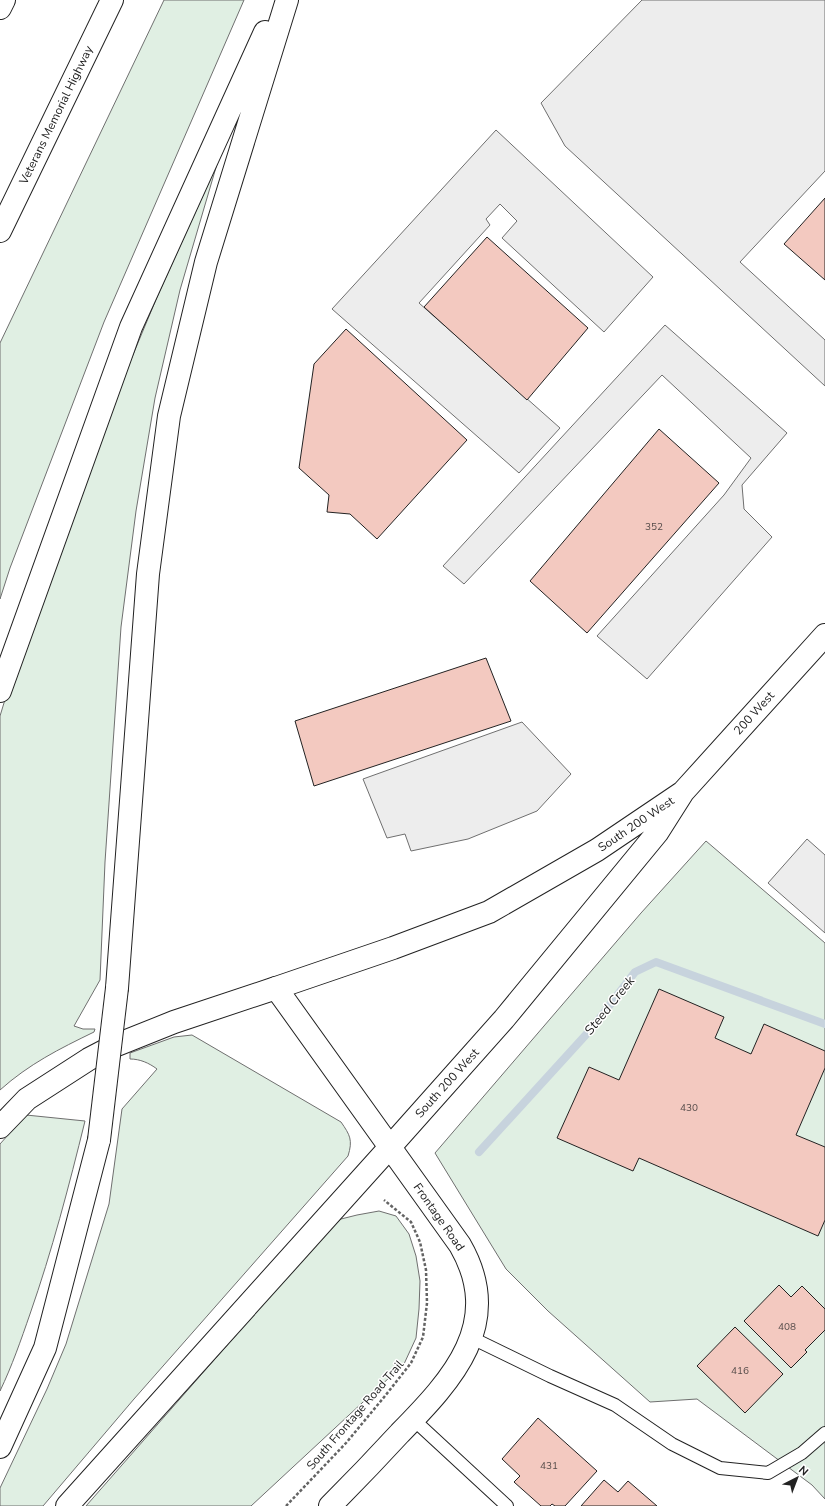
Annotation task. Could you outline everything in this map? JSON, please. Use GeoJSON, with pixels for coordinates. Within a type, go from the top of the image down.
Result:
{"type":"FeatureCollection","features":[{"type":"Feature","properties":{"kind":"main road"},"geometry":{"type":"LineString","coordinates":[[0,8],[4,0]]}},
{"type":"Feature","properties":{"kind":"main road","name":"Veterans Memorial Highway"},"geometry":{"type":"LineString","coordinates":[[0,231],[112,0]]}},
{"type":"Feature","properties":{"kind":"main road"},"geometry":{"type":"LineString","coordinates":[[0,691],[131,327],[280,0]]}},
{"type":"Feature","properties":{"kind":"main road"},"geometry":{"type":"LineString","coordinates":[[0,1447],[45,1348],[99,1140],[118,988],[148,574],[169,416],[206,262],[287,0]]}},
{"type":"Feature","properties":{"kind":"main road","name":"200 West"},"geometry":{"type":"LineString","coordinates":[[683,792],[825,634]]}},
{"type":"Feature","properties":{"kind":"main road","name":"South 200 West"},"geometry":{"type":"LineString","coordinates":[[0,1127],[27,1099],[89,1059],[114,1046],[174,1022],[393,948],[489,912],[597,850],[683,792]]}},
{"type":"Feature","properties":{"kind":"main road","name":"South 200 West"},"geometry":{"type":"LineString","coordinates":[[67,1506],[504,1019],[657,833],[683,792]]}},
{"type":"Feature","properties":{"kind":"main road","name":"Frontage Road"},"geometry":{"type":"LineString","coordinates":[[276,988],[436,1210],[466,1256],[474,1278],[478,1300],[472,1338],[453,1373],[438,1394],[330,1506]]}},
{"type":"Feature","properties":{"kind":"lane"},"geometry":{"type":"LineString","coordinates":[[472,1338],[550,1376],[615,1405],[672,1444],[720,1468],[768,1473],[802,1452],[825,1433]]}},
{"type":"Feature","properties":{"kind":"lane"},"geometry":{"type":"LineString","coordinates":[[414,1420],[507,1506]]}},
{"type":"Feature","properties":{"kind":"path","name":"South Frontage Road Trail"},"geometry":{"type":"LineString","coordinates":[[286,1506],[346,1443],[412,1363],[423,1337],[427,1304],[426,1270],[420,1242],[411,1222],[384,1200]]}},
{"type":"Feature","properties":{"kind":"green space"},"geometry":{"type":"Polygon","coordinates":[[[164,0],[244,0],[104,322],[10,568],[0,599],[0,343],[164,0]]]}},
{"type":"Feature","properties":{"kind":"green space"},"geometry":{"type":"Polygon","coordinates":[[[217,164],[180,290],[155,398],[136,511],[121,627],[105,862],[100,980],[74,1026],[83,1029],[95,1029],[94,1032],[57,1051],[22,1072],[0,1090],[0,716],[25,634],[115,398],[157,297],[217,164]]]}},
{"type":"Feature","properties":{"kind":"green space"},"geometry":{"type":"Polygon","coordinates":[[[706,841],[825,943],[825,1499],[812,1485],[697,1399],[650,1402],[548,1311],[506,1269],[435,1153],[641,913],[706,841]]]}},
{"type":"Feature","properties":{"kind":"green space"},"geometry":{"type":"Polygon","coordinates":[[[192,1035],[341,1122],[350,1138],[348,1156],[134,1399],[43,1506],[0,1506],[0,1488],[47,1389],[66,1344],[109,1204],[122,1109],[157,1069],[144,1062],[130,1059],[130,1053],[174,1037],[192,1035]]]}},
{"type":"Feature","properties":{"kind":"green space"},"geometry":{"type":"Polygon","coordinates":[[[26,1115],[85,1121],[46,1266],[20,1343],[0,1391],[0,1144],[26,1115]]]}},
{"type":"Feature","properties":{"kind":"green space"},"geometry":{"type":"Polygon","coordinates":[[[379,1211],[396,1216],[409,1234],[416,1256],[420,1281],[416,1338],[404,1364],[251,1506],[86,1506],[322,1237],[341,1219],[379,1211]]]}},
{"type":"Feature","properties":{"kind":"shaded area"},"geometry":{"type":"Polygon","coordinates":[[[642,0],[825,0],[825,171],[740,262],[825,340],[825,386],[565,146],[541,103],[642,0]]]}},
{"type":"Feature","properties":{"kind":"shaded area"},"geometry":{"type":"Polygon","coordinates":[[[496,130],[653,277],[604,332],[502,238],[517,221],[500,204],[486,219],[490,225],[419,303],[560,428],[519,473],[332,309],[496,130]]]}},
{"type":"Feature","properties":{"kind":"shaded area"},"geometry":{"type":"Polygon","coordinates":[[[665,325],[787,433],[742,485],[744,509],[772,537],[647,679],[597,636],[724,495],[751,458],[662,375],[464,584],[443,566],[665,325]]]}},
{"type":"Feature","properties":{"kind":"shaded area"},"geometry":{"type":"Polygon","coordinates":[[[522,722],[571,774],[537,811],[468,839],[411,851],[405,834],[387,838],[363,779],[522,722]]]}},
{"type":"Feature","properties":{"kind":"shaded area"},"geometry":{"type":"Polygon","coordinates":[[[807,839],[825,855],[825,933],[768,883],[807,839]]]}},
{"type":"Feature","properties":{"kind":"building"},"geometry":{"type":"Polygon","coordinates":[[[825,198],[825,280],[784,244],[825,198]]]}},
{"type":"Feature","properties":{"kind":"building"},"geometry":{"type":"Polygon","coordinates":[[[487,237],[588,328],[527,400],[424,307],[487,237]]]}},
{"type":"Feature","properties":{"kind":"building"},"geometry":{"type":"Polygon","coordinates":[[[346,329],[467,440],[377,539],[350,514],[327,512],[329,495],[299,468],[314,364],[346,329]]]}},
{"type":"Feature","properties":{"kind":"building"},"geometry":{"type":"Polygon","coordinates":[[[659,429],[719,483],[587,633],[530,581],[659,429]]]}},
{"type":"Feature","properties":{"kind":"building"},"geometry":{"type":"Polygon","coordinates":[[[486,658],[511,721],[314,786],[295,721],[486,658]]]}},
{"type":"Feature","properties":{"kind":"building"},"geometry":{"type":"Polygon","coordinates":[[[659,989],[724,1017],[715,1038],[751,1054],[764,1024],[825,1051],[825,1068],[796,1135],[825,1147],[825,1220],[818,1236],[639,1158],[633,1171],[557,1138],[589,1067],[619,1080],[659,989]]]}},
{"type":"Feature","properties":{"kind":"building"},"geometry":{"type":"Polygon","coordinates":[[[779,1285],[791,1297],[802,1286],[825,1309],[825,1330],[805,1350],[807,1352],[791,1368],[744,1321],[779,1285]]]}},
{"type":"Feature","properties":{"kind":"building"},"geometry":{"type":"Polygon","coordinates":[[[735,1327],[783,1374],[745,1413],[697,1366],[735,1327]]]}},
{"type":"Feature","properties":{"kind":"building"},"geometry":{"type":"Polygon","coordinates":[[[538,1418],[597,1471],[565,1506],[555,1506],[552,1504],[550,1506],[541,1506],[514,1482],[520,1476],[502,1459],[538,1418]]]}},
{"type":"Feature","properties":{"kind":"building"},"geometry":{"type":"Polygon","coordinates":[[[604,1480],[618,1492],[628,1481],[657,1506],[581,1506],[604,1480]]]}},
{"type":"Feature","properties":{"kind":"waterway","name":"Steed Creek"},"geometry":{"type":"LineString","coordinates":[[479,1152],[593,1027],[635,972],[656,962],[825,1024]]}}]}
